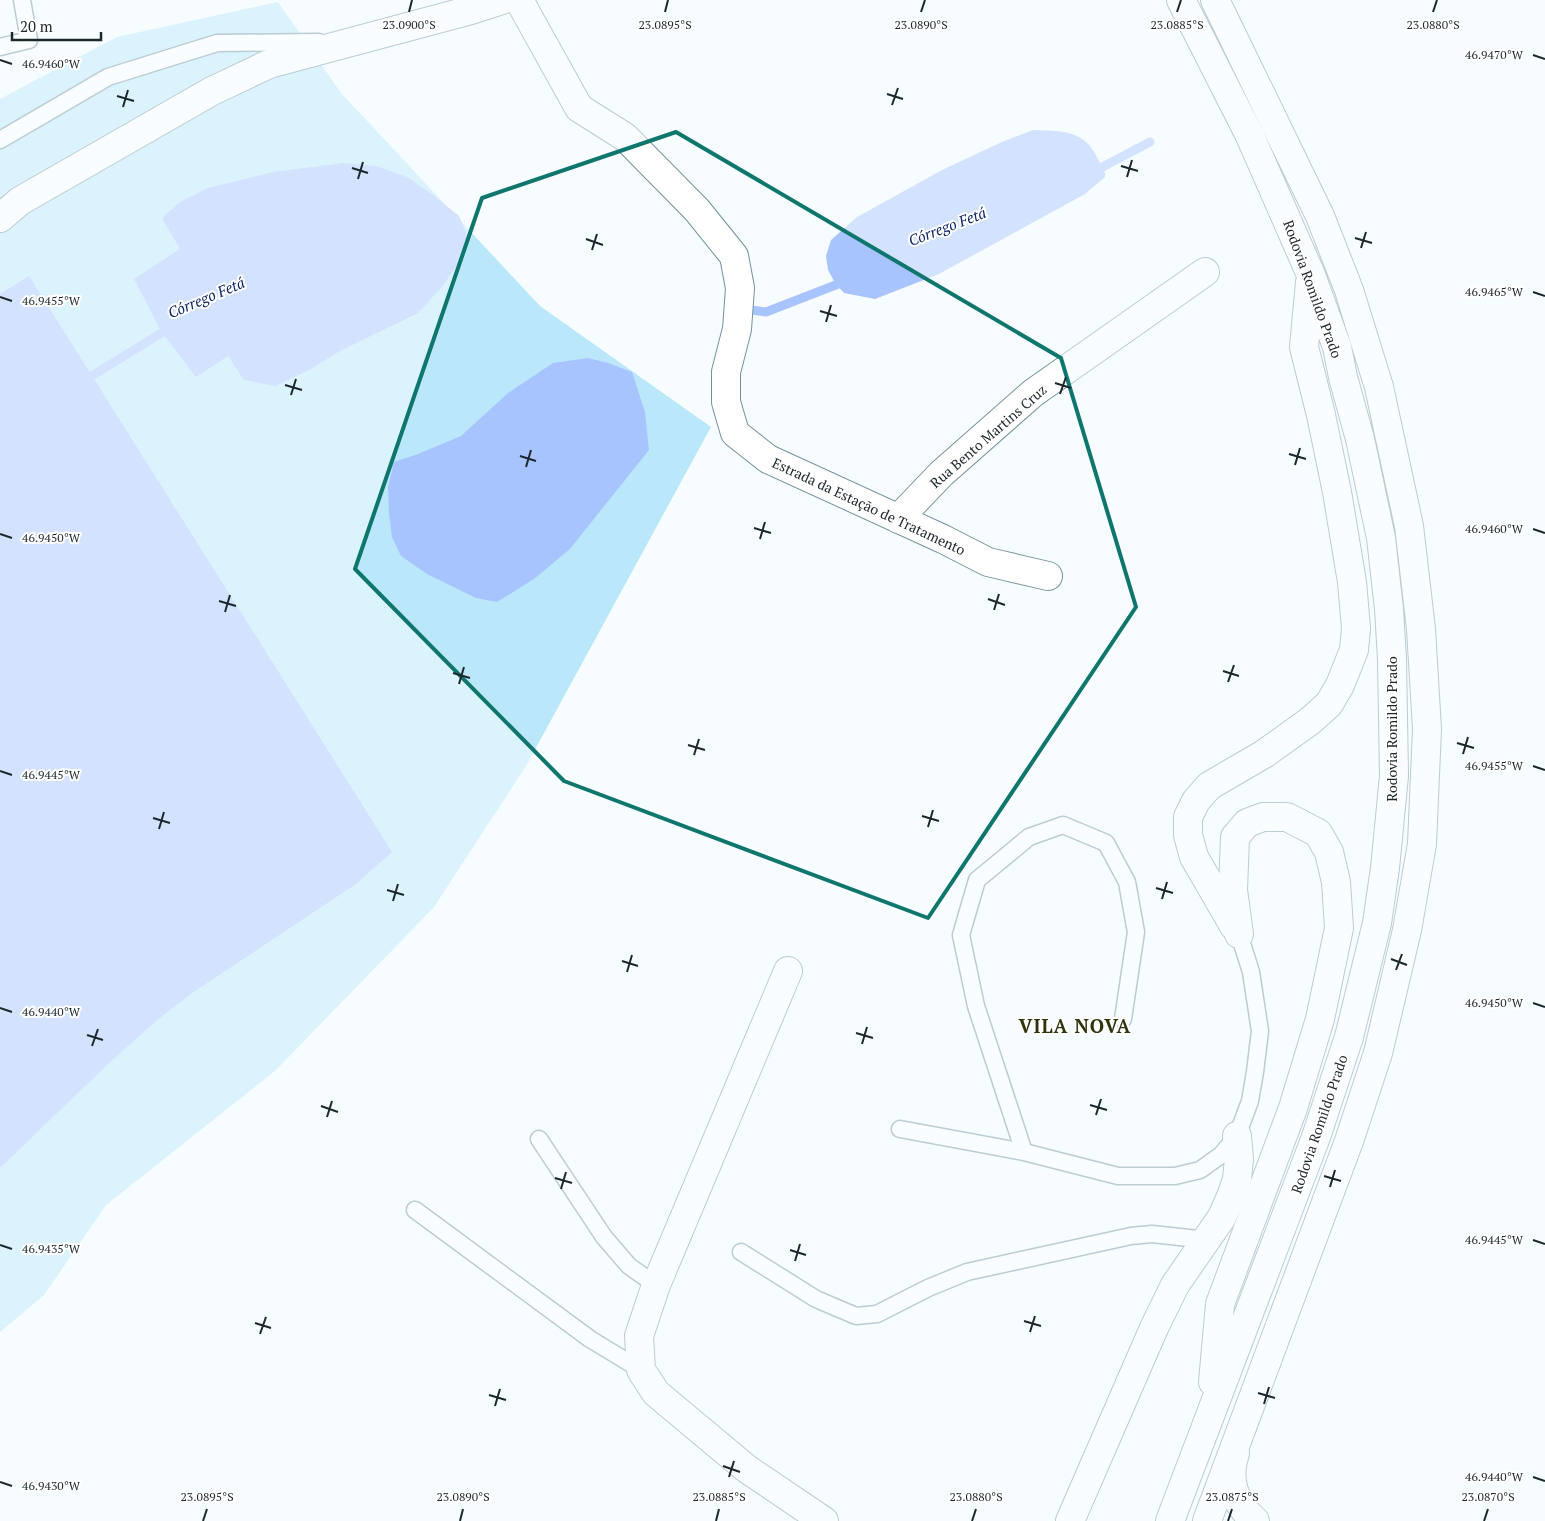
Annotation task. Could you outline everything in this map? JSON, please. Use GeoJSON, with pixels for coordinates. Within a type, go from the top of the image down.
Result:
{"type":"FeatureCollection","features":[{"type":"Feature","properties":{"kind":"main road"},"geometry":{"type":"LineString","coordinates":[[0,218],[20,202],[212,91],[270,64],[502,0]]}},
{"type":"Feature","properties":{"kind":"main road","name":"Estrada da Estação de Tratamento"},"geometry":{"type":"LineString","coordinates":[[519,0],[580,108],[625,137],[697,210],[734,256],[740,288],[737,329],[726,372],[726,402],[736,432],[768,459],[988,562],[1048,576]]}},
{"type":"Feature","properties":{"kind":"main road","name":"Rodovia Romildo Prado"},"geometry":{"type":"LineString","coordinates":[[1170,1521],[1316,1137],[1349,1037],[1377,923],[1385,868],[1394,776],[1392,659],[1389,609],[1380,538],[1360,438],[1343,377],[1337,347],[1311,275],[1250,136],[1181,0]]}},
{"type":"Feature","properties":{"kind":"main road"},"geometry":{"type":"LineString","coordinates":[[1215,0],[1320,216],[1349,290],[1379,387],[1409,526],[1421,629],[1427,729],[1422,844],[1407,930],[1378,1053],[1357,1122],[1232,1462],[1230,1476],[1233,1492],[1255,1521]]}},
{"type":"Feature","properties":{"kind":"main road","name":"Rua Bento Martins Cruz"},"geometry":{"type":"LineString","coordinates":[[898,519],[941,474],[1034,393],[1205,272]]}},
{"type":"Feature","properties":{"kind":"main road"},"geometry":{"type":"LineString","coordinates":[[1238,934],[1194,857],[1188,835],[1188,817],[1196,801],[1208,786],[1264,754],[1310,721],[1329,704],[1340,685],[1354,650],[1356,628],[1352,582],[1337,492],[1304,347],[1311,275]]}},
{"type":"Feature","properties":{"kind":"main road"},"geometry":{"type":"LineString","coordinates":[[1209,1419],[1220,1304],[1293,1108],[1320,1018],[1339,928],[1336,882],[1328,852],[1318,833],[1287,817],[1264,817],[1247,824],[1235,838],[1233,890],[1238,934]]}},
{"type":"Feature","properties":{"kind":"main road"},"geometry":{"type":"LineString","coordinates":[[788,971],[656,1285],[639,1336],[641,1370],[656,1393],[682,1416],[747,1469],[824,1521]]}},
{"type":"Feature","properties":{"kind":"main road"},"geometry":{"type":"LineString","coordinates":[[1207,1521],[1349,1142],[1378,1053]]}},
{"type":"Feature","properties":{"kind":"main road"},"geometry":{"type":"LineString","coordinates":[[1070,1521],[1154,1328],[1175,1285],[1222,1217],[1232,1194],[1237,1179],[1239,1159],[1237,1136]]}},
{"type":"Feature","properties":{"kind":"lane"},"geometry":{"type":"LineString","coordinates":[[0,47],[29,40],[22,0]]}},
{"type":"Feature","properties":{"kind":"lane"},"geometry":{"type":"LineString","coordinates":[[0,140],[108,77],[217,43],[353,42]]}},
{"type":"Feature","properties":{"kind":"lane"},"geometry":{"type":"LineString","coordinates":[[1024,1152],[976,1006],[961,935],[977,880],[1029,837],[1063,826],[1106,843],[1127,882],[1136,932],[1123,1019]]}},
{"type":"Feature","properties":{"kind":"lane"},"geometry":{"type":"LineString","coordinates":[[900,1129],[1024,1152],[1118,1176],[1175,1176],[1200,1170],[1221,1155],[1237,1136],[1250,1101],[1260,1031],[1251,972],[1238,934]]}},
{"type":"Feature","properties":{"kind":"lane"},"geometry":{"type":"LineString","coordinates":[[539,1138],[604,1237],[629,1266],[656,1285]]}},
{"type":"Feature","properties":{"kind":"lane"},"geometry":{"type":"LineString","coordinates":[[415,1210],[590,1339],[641,1370]]}},
{"type":"Feature","properties":{"kind":"lane"},"geometry":{"type":"LineString","coordinates":[[741,1252],[816,1299],[856,1316],[877,1314],[928,1288],[967,1272],[1131,1236],[1152,1234],[1207,1240]]}},
{"type":"Feature","properties":{"kind":"highlighted area"},"geometry":{"type":"Polygon","coordinates":[[[676,132],[1061,358],[1136,607],[928,918],[564,781],[355,569],[482,198],[676,132]]]}},
{"type":"Feature","properties":{"kind":"shaded area"},"geometry":{"type":"Polygon","coordinates":[[[278,2],[341,93],[540,306],[711,427],[526,766],[434,907],[276,1070],[106,1205],[44,1295],[0,1332],[0,99],[117,37],[278,2]]]}},
{"type":"Feature","properties":{"kind":"water"},"geometry":{"type":"Polygon","coordinates":[[[1033,130],[1063,132],[1077,136],[1089,145],[1096,155],[1105,173],[1105,177],[1085,194],[939,274],[875,299],[844,293],[835,283],[828,270],[826,256],[831,240],[857,217],[944,169],[1033,130]]]}},
{"type":"Feature","properties":{"kind":"water"},"geometry":{"type":"Polygon","coordinates":[[[345,163],[376,166],[407,177],[459,216],[469,240],[459,263],[440,289],[418,313],[340,351],[309,370],[275,386],[244,380],[228,356],[196,377],[161,331],[134,279],[180,249],[162,218],[180,202],[208,188],[273,172],[345,163]]]}},
{"type":"Feature","properties":{"kind":"water"},"geometry":{"type":"Polygon","coordinates":[[[29,276],[392,852],[356,884],[192,993],[156,1021],[108,1064],[0,1168],[0,294],[29,276]]]}},
{"type":"Feature","properties":{"kind":"water"},"geometry":{"type":"Polygon","coordinates":[[[588,358],[632,372],[645,412],[649,450],[570,549],[534,579],[497,602],[476,598],[427,574],[401,556],[392,537],[389,514],[388,487],[394,462],[461,436],[508,393],[553,363],[588,358]]]}},
{"type":"Feature","properties":{"kind":"waterway","name":"Córrego Fetá"},"geometry":{"type":"LineString","coordinates":[[1093,172],[1150,142]]}},
{"type":"Feature","properties":{"kind":"waterway","name":"Córrego Fetá"},"geometry":{"type":"LineString","coordinates":[[745,309],[766,312],[846,281]]}},
{"type":"Feature","properties":{"kind":"waterway","name":"Córrego Fetá"},"geometry":{"type":"LineString","coordinates":[[82,382],[171,327]]}},
{"type":"Feature","properties":{"kind":"district","name":"VILA NOVA"},"geometry":{"type":"Point","coordinates":[1075,1025]}}]}
